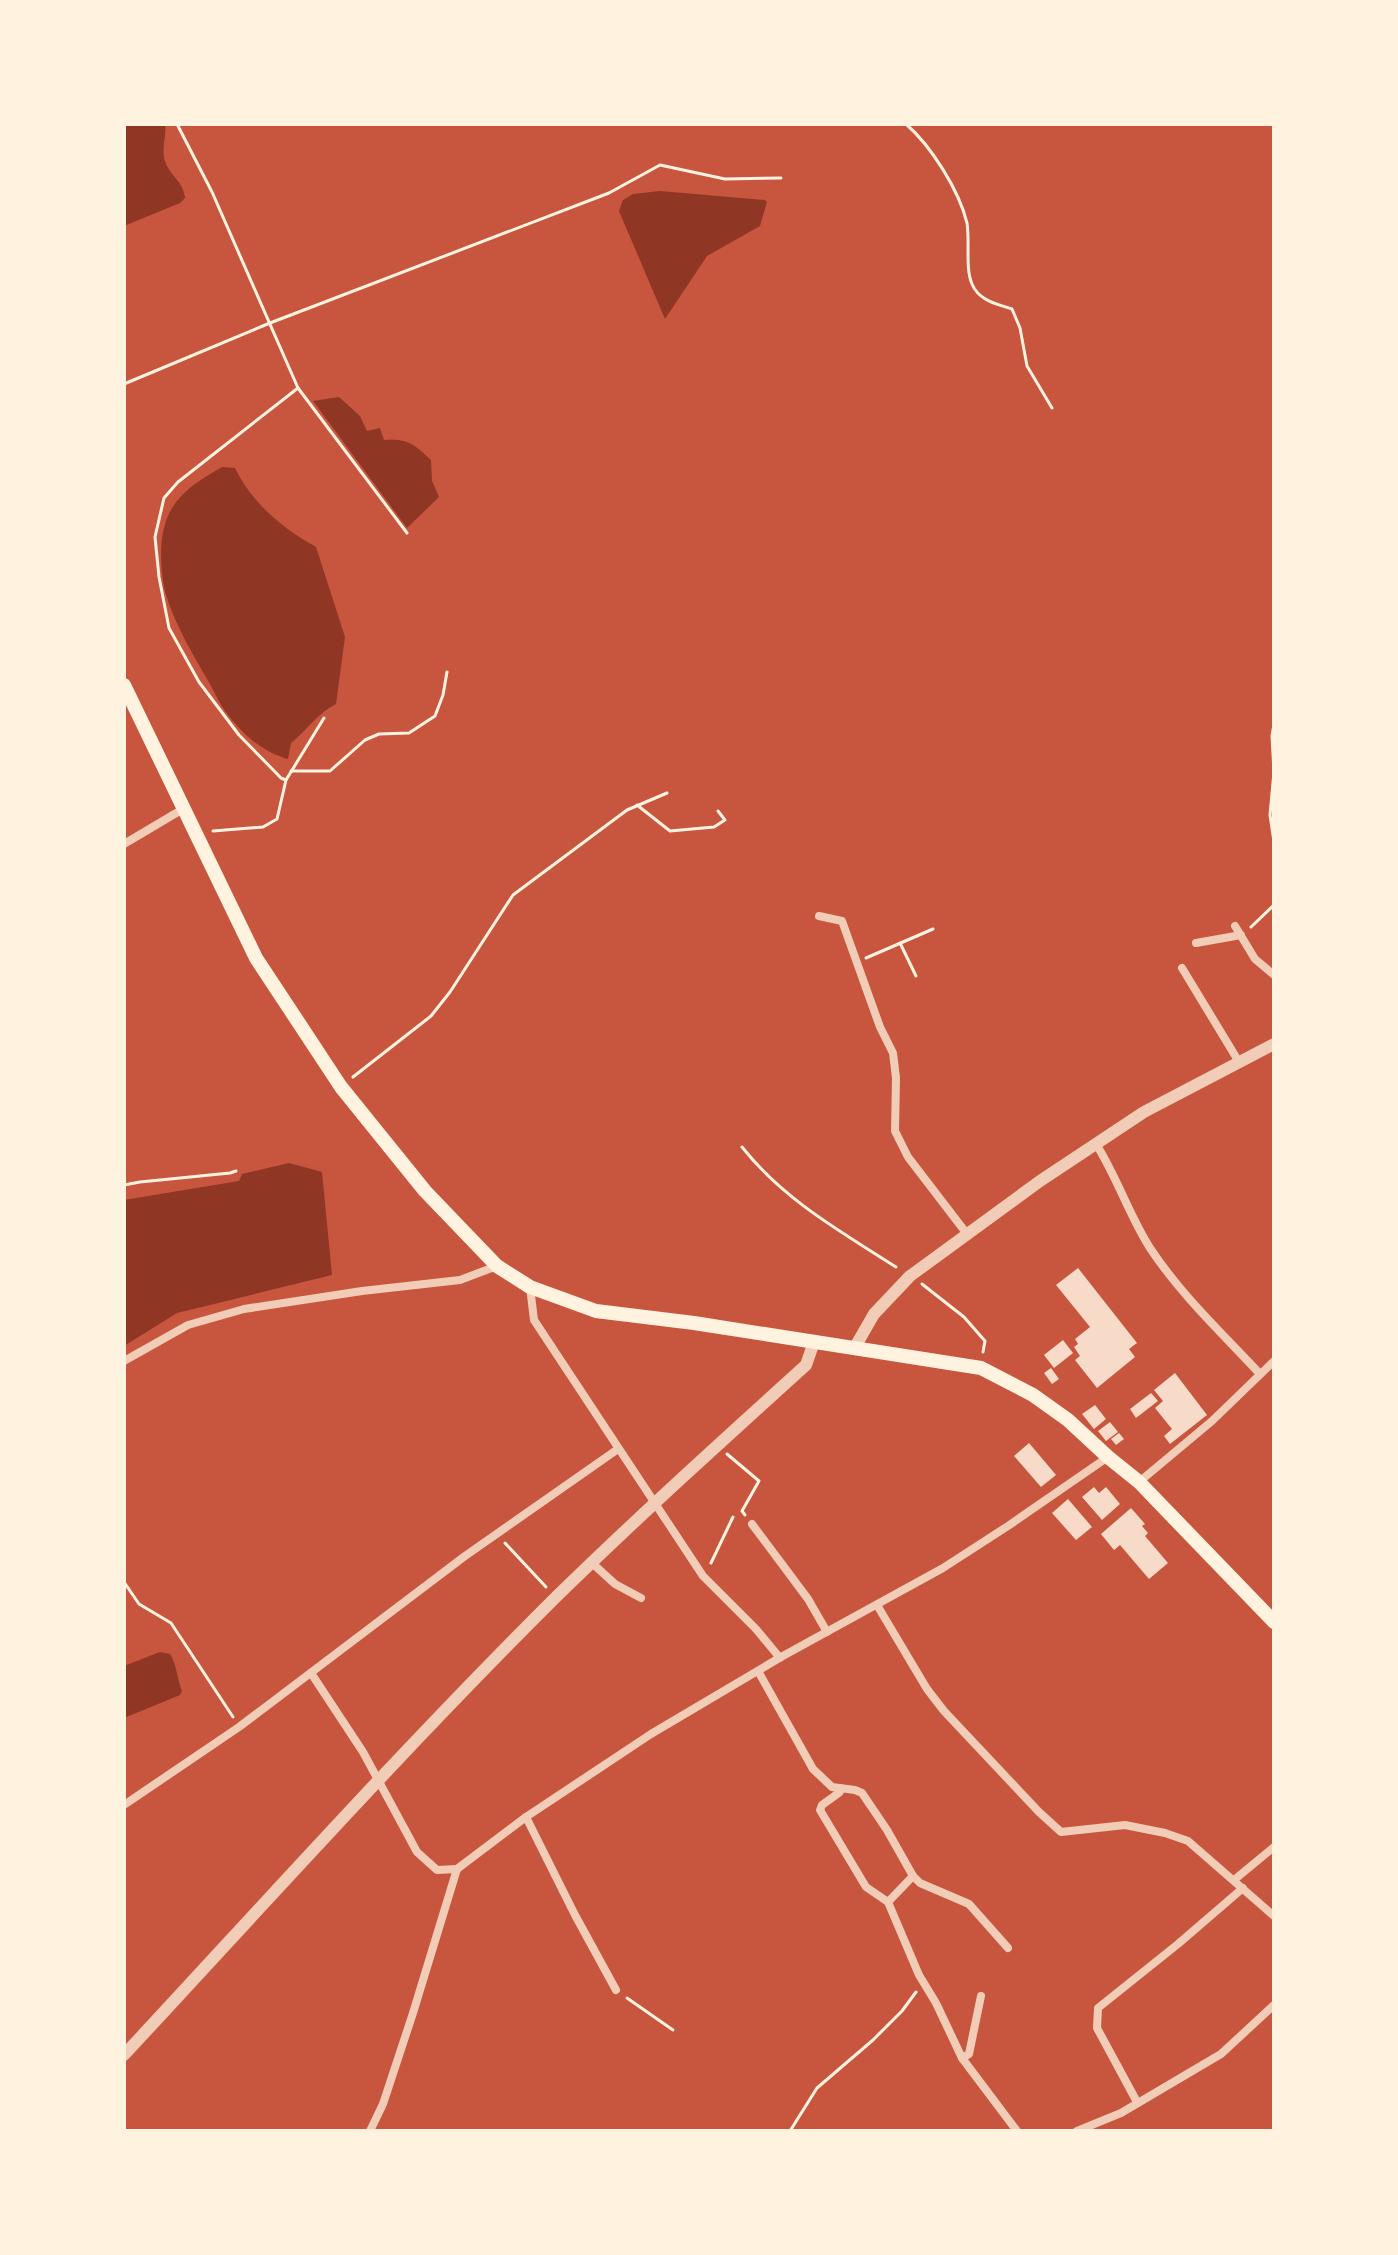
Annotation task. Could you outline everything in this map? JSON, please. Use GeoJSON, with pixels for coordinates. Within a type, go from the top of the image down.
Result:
{"type":"FeatureCollection","features":[{"type":"Feature","properties":{"kind":"main road"},"geometry":{"type":"LineString","coordinates":[[124,685],[256,958],[341,1087],[425,1191],[497,1266],[530,1287],[596,1311],[694,1323],[981,1368],[1033,1395],[1068,1420],[1139,1482],[1274,1622]]}},
{"type":"Feature","properties":{"kind":"street"},"geometry":{"type":"LineString","coordinates":[[124,844],[183,809]]}},
{"type":"Feature","properties":{"kind":"street"},"geometry":{"type":"LineString","coordinates":[[819,916],[842,921],[880,1027],[893,1053],[895,1131],[908,1157],[967,1234]]}},
{"type":"Feature","properties":{"kind":"street"},"geometry":{"type":"LineString","coordinates":[[1235,926],[1255,959],[1274,975]]}},
{"type":"Feature","properties":{"kind":"street"},"geometry":{"type":"LineString","coordinates":[[1196,943],[1241,935]]}},
{"type":"Feature","properties":{"kind":"street"},"geometry":{"type":"LineString","coordinates":[[1182,968],[1239,1062]]}},
{"type":"Feature","properties":{"kind":"street"},"geometry":{"type":"LineString","coordinates":[[855,1347],[874,1314],[910,1276],[1040,1181],[1144,1112],[1274,1044]]}},
{"type":"Feature","properties":{"kind":"street"},"geometry":{"type":"LineString","coordinates":[[1096,1144],[1136,1224],[1165,1270],[1260,1374]]}},
{"type":"Feature","properties":{"kind":"street"},"geometry":{"type":"LineString","coordinates":[[124,1361],[188,1325],[244,1309],[460,1280],[497,1266]]}},
{"type":"Feature","properties":{"kind":"street"},"geometry":{"type":"LineString","coordinates":[[530,1287],[534,1320],[704,1577],[780,1658]]}},
{"type":"Feature","properties":{"kind":"street"},"geometry":{"type":"LineString","coordinates":[[124,2055],[378,1781],[556,1598],[655,1502],[806,1365],[814,1342]]}},
{"type":"Feature","properties":{"kind":"street"},"geometry":{"type":"LineString","coordinates":[[1139,1482],[1212,1421],[1274,1361]]}},
{"type":"Feature","properties":{"kind":"street"},"geometry":{"type":"LineString","coordinates":[[124,1805],[239,1727],[497,1534],[618,1449]]}},
{"type":"Feature","properties":{"kind":"street"},"geometry":{"type":"LineString","coordinates":[[311,1673],[363,1752],[417,1852],[437,1870],[457,1869],[526,1817],[651,1734],[943,1568],[1108,1457]]}},
{"type":"Feature","properties":{"kind":"street"},"geometry":{"type":"LineString","coordinates":[[752,1524],[808,1599],[827,1632]]}},
{"type":"Feature","properties":{"kind":"street"},"geometry":{"type":"LineString","coordinates":[[592,1563],[615,1584],[641,1598]]}},
{"type":"Feature","properties":{"kind":"street"},"geometry":{"type":"LineString","coordinates":[[877,1605],[927,1689],[944,1711],[1061,1832],[1125,1825],[1188,1841],[1274,1916]]}},
{"type":"Feature","properties":{"kind":"street"},"geometry":{"type":"LineString","coordinates":[[758,1671],[813,1769],[832,1787],[855,1790],[868,1800],[913,1876],[920,1883],[969,1904],[1008,1948]]}},
{"type":"Feature","properties":{"kind":"street"},"geometry":{"type":"LineString","coordinates":[[839,1788],[840,1792],[820,1810],[866,1887],[888,1902],[924,1984],[962,2058],[1017,2131]]}},
{"type":"Feature","properties":{"kind":"street"},"geometry":{"type":"LineString","coordinates":[[526,1817],[616,1990]]}},
{"type":"Feature","properties":{"kind":"street"},"geometry":{"type":"LineString","coordinates":[[1234,1880],[1274,1847]]}},
{"type":"Feature","properties":{"kind":"street"},"geometry":{"type":"LineString","coordinates":[[370,2131],[383,2104],[457,1869]]}},
{"type":"Feature","properties":{"kind":"street"},"geometry":{"type":"LineString","coordinates":[[888,1902],[913,1876]]}},
{"type":"Feature","properties":{"kind":"street"},"geometry":{"type":"LineString","coordinates":[[1137,2102],[1097,2028],[1098,2008],[1243,1888]]}},
{"type":"Feature","properties":{"kind":"street"},"geometry":{"type":"LineString","coordinates":[[962,2058],[969,2054],[981,1996]]}},
{"type":"Feature","properties":{"kind":"street"},"geometry":{"type":"LineString","coordinates":[[1077,2131],[1121,2113],[1221,2054],[1274,2005]]}},
{"type":"Feature","properties":{"kind":"path"},"geometry":{"type":"LineString","coordinates":[[177,124],[212,192],[298,388],[407,533]]}},
{"type":"Feature","properties":{"kind":"path"},"geometry":{"type":"LineString","coordinates":[[906,124],[920,136],[951,184],[966,223],[971,284],[983,299],[1012,309],[1020,328],[1027,366],[1052,408]]}},
{"type":"Feature","properties":{"kind":"path"},"geometry":{"type":"LineString","coordinates":[[124,384],[270,323],[595,199],[660,165],[725,179],[781,178]]}},
{"type":"Feature","properties":{"kind":"path"},"geometry":{"type":"LineString","coordinates":[[286,780],[239,735],[199,682],[169,628],[155,537],[164,498],[178,482],[298,388]]}},
{"type":"Feature","properties":{"kind":"path"},"geometry":{"type":"LineString","coordinates":[[291,771],[330,771],[365,740],[379,734],[409,733],[435,716],[447,672]]}},
{"type":"Feature","properties":{"kind":"path"},"geometry":{"type":"LineString","coordinates":[[199,837],[210,832],[263,827],[277,819],[286,780],[324,718]]}},
{"type":"Feature","properties":{"kind":"path"},"geometry":{"type":"LineString","coordinates":[[1274,724],[1270,815],[1274,842]]}},
{"type":"Feature","properties":{"kind":"path"},"geometry":{"type":"LineString","coordinates":[[341,1087],[431,1016],[513,895],[627,810],[667,793]]}},
{"type":"Feature","properties":{"kind":"path"},"geometry":{"type":"LineString","coordinates":[[637,805],[670,831],[714,827],[725,820],[718,811]]}},
{"type":"Feature","properties":{"kind":"path"},"geometry":{"type":"LineString","coordinates":[[1241,935],[1274,905]]}},
{"type":"Feature","properties":{"kind":"path"},"geometry":{"type":"LineString","coordinates":[[856,962],[933,929]]}},
{"type":"Feature","properties":{"kind":"path"},"geometry":{"type":"LineString","coordinates":[[900,943],[916,976]]}},
{"type":"Feature","properties":{"kind":"path"},"geometry":{"type":"LineString","coordinates":[[742,1147],[761,1171],[808,1210],[930,1289],[964,1317],[985,1341],[981,1368]]}},
{"type":"Feature","properties":{"kind":"path"},"geometry":{"type":"LineString","coordinates":[[124,1185],[236,1171]]}},
{"type":"Feature","properties":{"kind":"path"},"geometry":{"type":"LineString","coordinates":[[716,1446],[759,1481],[742,1511]]}},
{"type":"Feature","properties":{"kind":"path"},"geometry":{"type":"LineString","coordinates":[[704,1577],[733,1517]]}},
{"type":"Feature","properties":{"kind":"path"},"geometry":{"type":"LineString","coordinates":[[497,1534],[556,1598]]}},
{"type":"Feature","properties":{"kind":"path"},"geometry":{"type":"LineString","coordinates":[[124,1582],[139,1604],[171,1623],[239,1727]]}},
{"type":"Feature","properties":{"kind":"path"},"geometry":{"type":"LineString","coordinates":[[790,2131],[817,2088],[873,2040],[924,1984]]}},
{"type":"Feature","properties":{"kind":"path"},"geometry":{"type":"LineString","coordinates":[[616,1990],[673,2030]]}},
{"type":"Feature","properties":{"kind":"shaded area"},"geometry":{"type":"Polygon","coordinates":[[[124,124],[165,124],[164,159],[185,198],[180,203],[124,226],[124,124]]]}},
{"type":"Feature","properties":{"kind":"shaded area"},"geometry":{"type":"Polygon","coordinates":[[[660,191],[767,202],[760,226],[707,256],[665,319],[619,211],[623,200],[633,194],[660,191]]]}},
{"type":"Feature","properties":{"kind":"shaded area"},"geometry":{"type":"Polygon","coordinates":[[[339,397],[360,416],[367,431],[380,428],[384,440],[410,443],[431,460],[432,481],[439,497],[407,528],[313,401],[339,397]]]}},
{"type":"Feature","properties":{"kind":"shaded area"},"geometry":{"type":"Polygon","coordinates":[[[222,467],[235,468],[269,514],[316,547],[345,637],[336,704],[291,743],[288,759],[253,741],[225,711],[179,627],[164,588],[161,562],[167,517],[186,492],[222,467]]]}},
{"type":"Feature","properties":{"kind":"shaded area"},"geometry":{"type":"Polygon","coordinates":[[[289,1163],[322,1172],[332,1275],[177,1313],[124,1346],[124,1200],[239,1181],[242,1174],[289,1163]]]}},
{"type":"Feature","properties":{"kind":"shaded area"},"geometry":{"type":"Polygon","coordinates":[[[160,1652],[170,1654],[172,1658],[182,1691],[180,1695],[124,1718],[124,1666],[160,1652]]]}},
{"type":"Feature","properties":{"kind":"building"},"geometry":{"type":"Polygon","coordinates":[[[1078,1268],[1137,1343],[1129,1349],[1135,1357],[1097,1388],[1075,1360],[1080,1356],[1074,1347],[1078,1344],[1075,1339],[1090,1327],[1056,1285],[1078,1268]]]}},
{"type":"Feature","properties":{"kind":"building"},"geometry":{"type":"Polygon","coordinates":[[[1063,1340],[1073,1353],[1054,1368],[1044,1355],[1063,1340]]]}},
{"type":"Feature","properties":{"kind":"building"},"geometry":{"type":"Polygon","coordinates":[[[1051,1368],[1059,1379],[1052,1384],[1044,1373],[1051,1368]]]}},
{"type":"Feature","properties":{"kind":"building"},"geometry":{"type":"Polygon","coordinates":[[[1175,1373],[1207,1415],[1170,1444],[1164,1436],[1172,1429],[1155,1408],[1163,1401],[1154,1390],[1175,1373]]]}},
{"type":"Feature","properties":{"kind":"building"},"geometry":{"type":"Polygon","coordinates":[[[1151,1393],[1158,1401],[1136,1418],[1130,1409],[1151,1393]]]}},
{"type":"Feature","properties":{"kind":"building"},"geometry":{"type":"Polygon","coordinates":[[[1095,1405],[1106,1419],[1094,1429],[1082,1414],[1095,1405]]]}},
{"type":"Feature","properties":{"kind":"building"},"geometry":{"type":"Polygon","coordinates":[[[1110,1422],[1118,1432],[1106,1441],[1098,1431],[1110,1422]]]}},
{"type":"Feature","properties":{"kind":"building"},"geometry":{"type":"Polygon","coordinates":[[[1119,1433],[1124,1439],[1116,1445],[1111,1439],[1119,1433]]]}},
{"type":"Feature","properties":{"kind":"building"},"geometry":{"type":"Polygon","coordinates":[[[1029,1443],[1056,1475],[1041,1487],[1014,1456],[1029,1443]]]}},
{"type":"Feature","properties":{"kind":"building"},"geometry":{"type":"Polygon","coordinates":[[[1094,1487],[1099,1493],[1106,1487],[1120,1504],[1102,1520],[1082,1497],[1094,1487]]]}},
{"type":"Feature","properties":{"kind":"building"},"geometry":{"type":"Polygon","coordinates":[[[1068,1499],[1092,1527],[1076,1540],[1052,1513],[1068,1499]]]}},
{"type":"Feature","properties":{"kind":"building"},"geometry":{"type":"Polygon","coordinates":[[[1131,1508],[1145,1524],[1142,1526],[1148,1533],[1145,1536],[1168,1563],[1149,1579],[1120,1545],[1114,1550],[1101,1534],[1131,1508]]]}}]}
